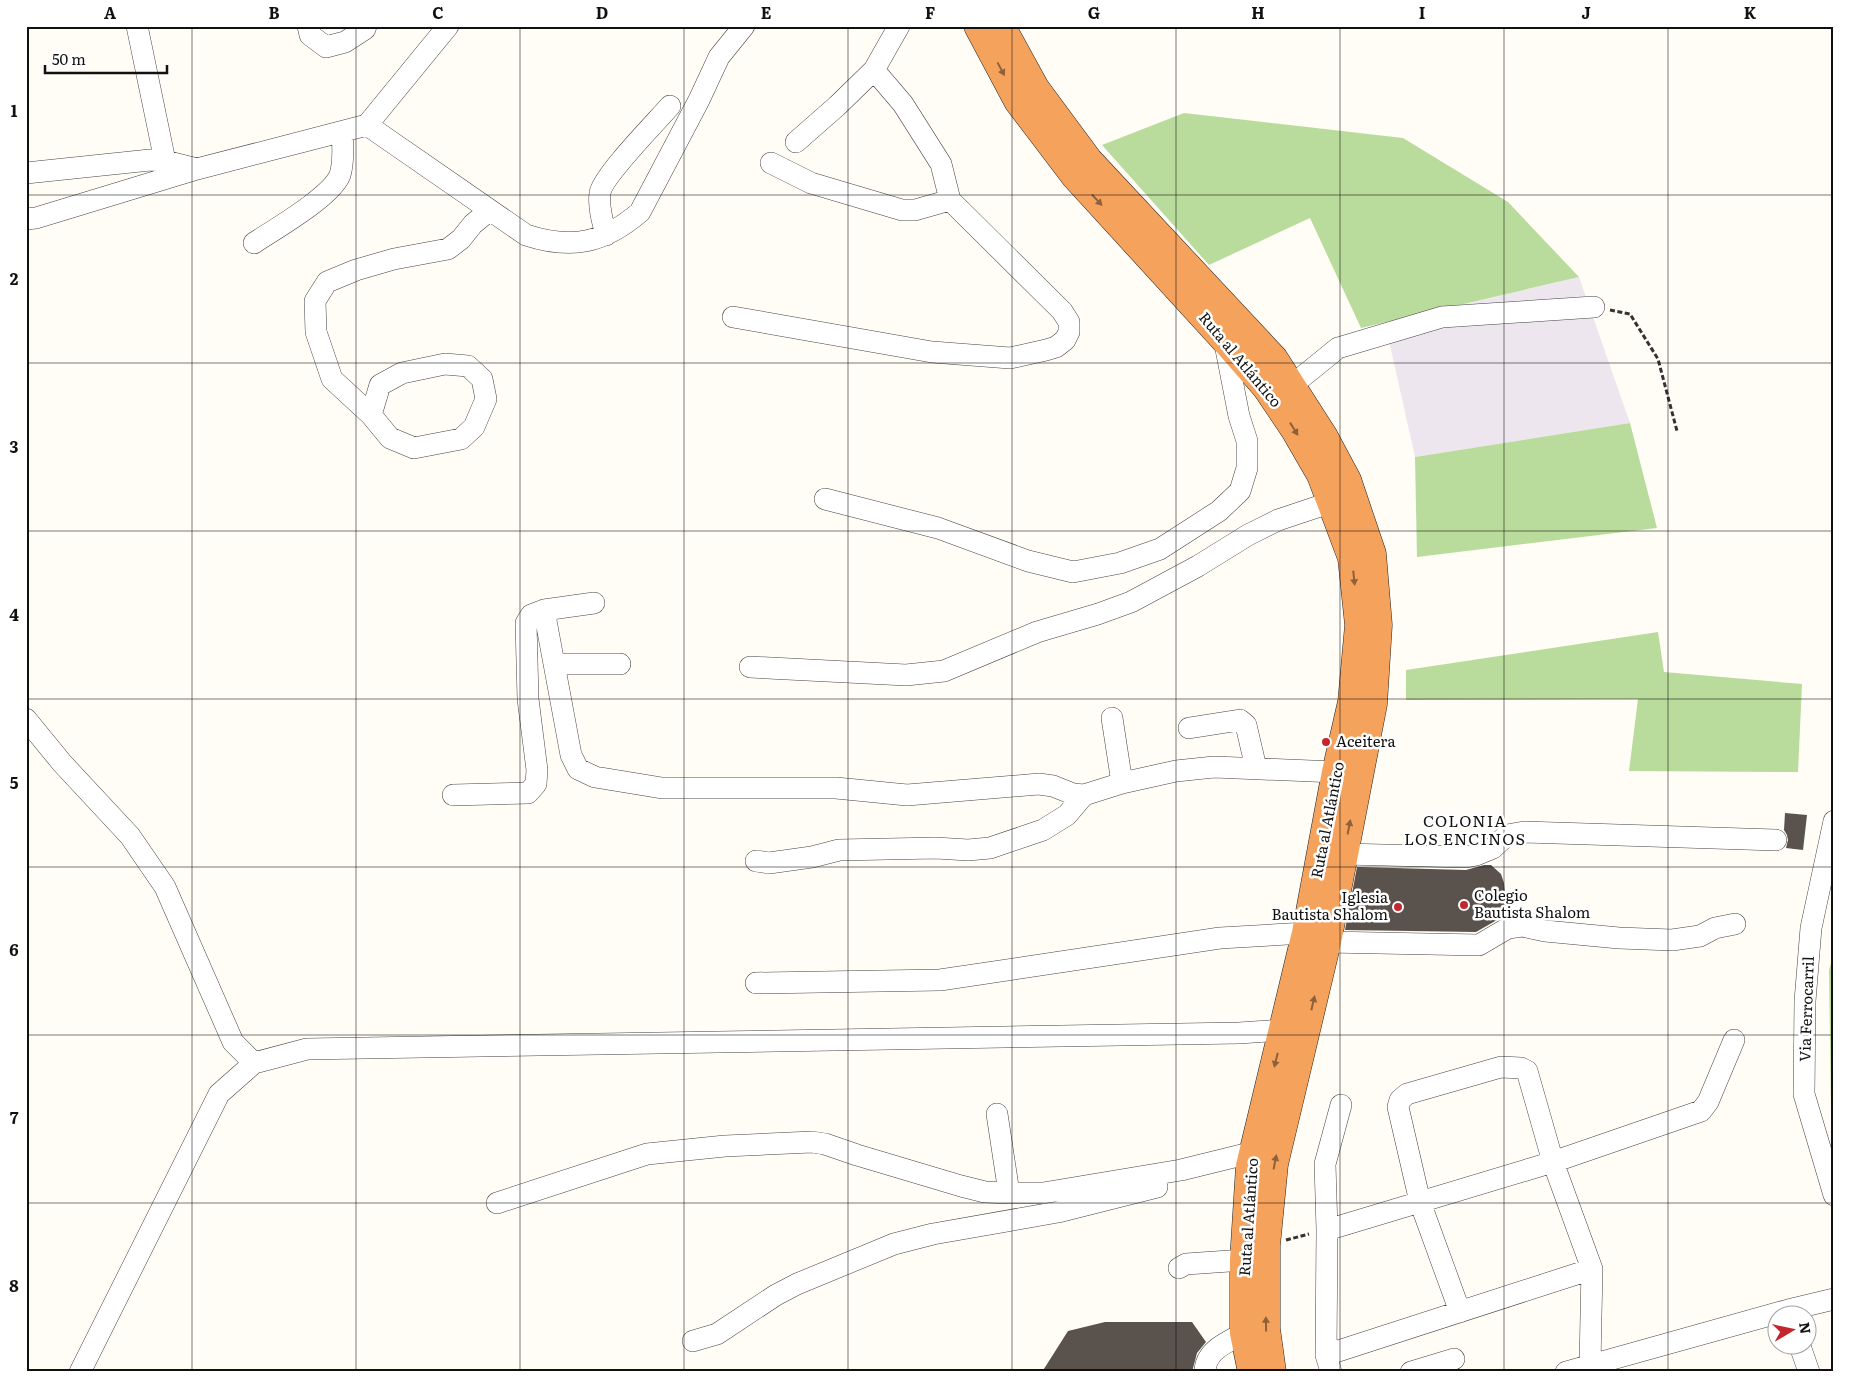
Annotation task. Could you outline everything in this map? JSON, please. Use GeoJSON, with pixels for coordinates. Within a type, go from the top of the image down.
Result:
{"type":"FeatureCollection","features":[{"type":"Feature","properties":{"kind":"highway","name":"Ruta al Atlántico"},"geometry":{"type":"LineString","coordinates":[[978,26],[1018,101],[1075,176],[1266,387],[1321,475],[1352,558],[1359,626],[1352,702],[1336,772],[1317,937],[1274,1164],[1266,1245],[1266,1329],[1272,1372]]}},
{"type":"Feature","properties":{"kind":"highway","name":"Ruta al Atlántico"},"geometry":{"type":"LineString","coordinates":[[1001,26],[1035,88],[1089,161],[1274,359],[1324,437],[1347,480],[1372,554],[1378,625],[1373,704],[1343,854],[1317,937],[1283,1030],[1252,1159],[1244,1260],[1244,1332],[1252,1372]]}},
{"type":"Feature","properties":{"kind":"street"},"geometry":{"type":"LineString","coordinates":[[137,26],[165,161]]}},
{"type":"Feature","properties":{"kind":"street"},"geometry":{"type":"LineString","coordinates":[[308,26],[310,34],[326,47],[345,42],[365,29],[366,26]]}},
{"type":"Feature","properties":{"kind":"street"},"geometry":{"type":"LineString","coordinates":[[26,219],[36,218],[197,170],[368,125],[448,26]]}},
{"type":"Feature","properties":{"kind":"street"},"geometry":{"type":"LineString","coordinates":[[368,125],[526,235],[566,244],[587,242],[606,235],[624,225],[640,212],[699,100],[719,57],[744,26]]}},
{"type":"Feature","properties":{"kind":"street"},"geometry":{"type":"LineString","coordinates":[[796,142],[874,70],[899,26]]}},
{"type":"Feature","properties":{"kind":"street"},"geometry":{"type":"LineString","coordinates":[[733,317],[932,352],[1010,358],[1056,347],[1065,340],[1069,332],[1069,322],[1062,311],[950,200],[941,164],[903,104],[874,70]]}},
{"type":"Feature","properties":{"kind":"street"},"geometry":{"type":"LineString","coordinates":[[606,235],[601,216],[600,192],[609,174],[670,106]]}},
{"type":"Feature","properties":{"kind":"street"},"geometry":{"type":"LineString","coordinates":[[254,243],[323,196],[339,176],[343,152],[342,132]]}},
{"type":"Feature","properties":{"kind":"street"},"geometry":{"type":"LineString","coordinates":[[26,173],[150,160],[165,161],[197,170]]}},
{"type":"Feature","properties":{"kind":"street"},"geometry":{"type":"LineString","coordinates":[[771,163],[811,183],[902,210],[915,210],[950,200]]}},
{"type":"Feature","properties":{"kind":"street"},"geometry":{"type":"LineString","coordinates":[[371,415],[380,385],[402,373],[444,364],[468,366],[482,379],[486,399],[474,427],[461,439],[414,448],[390,438],[371,415],[332,379],[316,332],[316,301],[327,282],[356,270],[394,259],[448,249],[461,239],[472,224],[490,210]]}},
{"type":"Feature","properties":{"kind":"street"},"geometry":{"type":"LineString","coordinates":[[1291,386],[1338,348],[1442,317],[1594,306]]}},
{"type":"Feature","properties":{"kind":"street"},"geometry":{"type":"LineString","coordinates":[[825,499],[938,528],[1028,561],[1073,572],[1120,563],[1160,549],[1219,511],[1240,491],[1245,475],[1247,468],[1247,441],[1239,416],[1224,339]]}},
{"type":"Feature","properties":{"kind":"street"},"geometry":{"type":"LineString","coordinates":[[750,667],[906,675],[944,671],[1037,632],[1131,602],[1198,566],[1248,535],[1286,517],[1332,502]]}},
{"type":"Feature","properties":{"kind":"street"},"geometry":{"type":"LineString","coordinates":[[453,795],[528,793],[536,784],[537,770],[528,699],[526,623],[531,615],[544,610],[594,602]]}},
{"type":"Feature","properties":{"kind":"street"},"geometry":{"type":"LineString","coordinates":[[544,610],[571,755],[578,769],[594,777],[662,788],[836,788],[907,795],[1039,784],[1053,786],[1073,794],[1084,795],[1122,783],[1176,771],[1214,767],[1336,772]]}},
{"type":"Feature","properties":{"kind":"street"},"geometry":{"type":"LineString","coordinates":[[555,664],[620,664]]}},
{"type":"Feature","properties":{"kind":"street"},"geometry":{"type":"LineString","coordinates":[[1112,718],[1122,783]]}},
{"type":"Feature","properties":{"kind":"street"},"geometry":{"type":"LineString","coordinates":[[26,719],[62,763],[130,836],[165,887],[233,1042],[254,1064]]}},
{"type":"Feature","properties":{"kind":"street"},"geometry":{"type":"LineString","coordinates":[[1189,728],[1240,720],[1246,725],[1256,768]]}},
{"type":"Feature","properties":{"kind":"street"},"geometry":{"type":"LineString","coordinates":[[756,860],[769,863],[812,857],[839,850],[936,848],[968,850],[990,848],[1043,830],[1067,815],[1084,795]]}},
{"type":"Feature","properties":{"kind":"street","name":"Via Ferrocarril"},"geometry":{"type":"LineString","coordinates":[[1834,821],[1811,928],[1805,1001],[1804,1094],[1834,1195]]}},
{"type":"Feature","properties":{"kind":"street"},"geometry":{"type":"LineString","coordinates":[[1343,854],[1466,857],[1493,848],[1507,835],[1524,832],[1776,840]]}},
{"type":"Feature","properties":{"kind":"street"},"geometry":{"type":"LineString","coordinates":[[756,983],[940,980],[1220,938],[1317,937],[1479,945],[1508,928],[1522,926],[1545,931],[1619,938],[1672,940],[1700,936],[1715,928],[1736,924]]}},
{"type":"Feature","properties":{"kind":"street"},"geometry":{"type":"LineString","coordinates":[[80,1372],[220,1094],[254,1064],[307,1049],[1229,1033],[1283,1030]]}},
{"type":"Feature","properties":{"kind":"street"},"geometry":{"type":"LineString","coordinates":[[1327,1230],[1553,1162],[1701,1111],[1708,1102],[1734,1040]]}},
{"type":"Feature","properties":{"kind":"street"},"geometry":{"type":"LineString","coordinates":[[1460,1312],[1420,1202],[1398,1107],[1400,1100],[1407,1094],[1501,1067],[1521,1068],[1526,1071],[1553,1162],[1592,1269],[1591,1368]]}},
{"type":"Feature","properties":{"kind":"street"},"geometry":{"type":"LineString","coordinates":[[1341,1104],[1325,1164],[1328,1363],[1460,1312],[1592,1269]]}},
{"type":"Feature","properties":{"kind":"street"},"geometry":{"type":"LineString","coordinates":[[997,1114],[1009,1193]]}},
{"type":"Feature","properties":{"kind":"street"},"geometry":{"type":"LineString","coordinates":[[497,1202],[647,1154],[725,1146],[812,1142],[825,1144],[857,1156],[961,1186],[985,1192],[1009,1193],[1043,1193],[1252,1159]]}},
{"type":"Feature","properties":{"kind":"street"},"geometry":{"type":"LineString","coordinates":[[693,1341],[717,1334],[776,1295],[797,1284],[894,1244],[933,1234],[1051,1213],[1182,1181],[1252,1159]]}},
{"type":"Feature","properties":{"kind":"street"},"geometry":{"type":"LineString","coordinates":[[1179,1268],[1186,1264],[1244,1260]]}},
{"type":"Feature","properties":{"kind":"street"},"geometry":{"type":"LineString","coordinates":[[1812,1306],[1834,1299]]}},
{"type":"Feature","properties":{"kind":"street"},"geometry":{"type":"LineString","coordinates":[[1566,1372],[1591,1368],[1768,1319]]}},
{"type":"Feature","properties":{"kind":"street"},"geometry":{"type":"LineString","coordinates":[[1205,1372],[1212,1352],[1244,1332]]}},
{"type":"Feature","properties":{"kind":"street"},"geometry":{"type":"LineString","coordinates":[[1803,1356],[1809,1372]]}},
{"type":"Feature","properties":{"kind":"street"},"geometry":{"type":"LineString","coordinates":[[1411,1372],[1454,1359]]}},
{"type":"Feature","properties":{"kind":"path"},"geometry":{"type":"LineString","coordinates":[[1594,306],[1630,314],[1658,359],[1676,431]]}},
{"type":"Feature","properties":{"kind":"path"},"geometry":{"type":"LineString","coordinates":[[1266,1245],[1327,1230]]}},
{"type":"Feature","properties":{"kind":"shaded area"},"geometry":{"type":"Polygon","coordinates":[[[1579,277],[1630,423],[1415,457],[1385,323],[1579,277]]]}},
{"type":"Feature","properties":{"kind":"green space"},"geometry":{"type":"Polygon","coordinates":[[[1184,113],[1403,138],[1508,202],[1579,277],[1361,328],[1310,218],[1209,265],[1102,145],[1184,113]]]}},
{"type":"Feature","properties":{"kind":"green space"},"geometry":{"type":"Polygon","coordinates":[[[1630,423],[1657,528],[1417,557],[1415,457],[1630,423]]]}},
{"type":"Feature","properties":{"kind":"green space"},"geometry":{"type":"Polygon","coordinates":[[[1658,632],[1664,672],[1802,684],[1798,772],[1629,771],[1638,699],[1406,700],[1406,670],[1658,632]]]}},
{"type":"Feature","properties":{"kind":"green space"},"geometry":{"type":"Polygon","coordinates":[[[1834,953],[1834,1111],[1831,1111],[1829,970],[1834,953]]]}},
{"type":"Feature","properties":{"kind":"building"},"geometry":{"type":"Polygon","coordinates":[[[1785,813],[1807,815],[1803,850],[1786,848],[1788,840],[1784,830],[1785,813]]]}},
{"type":"Feature","properties":{"kind":"building"},"geometry":{"type":"Polygon","coordinates":[[[1491,865],[1501,874],[1504,883],[1506,908],[1504,916],[1476,932],[1345,930],[1357,867],[1466,870],[1491,865]]]}},
{"type":"Feature","properties":{"kind":"building"},"geometry":{"type":"Polygon","coordinates":[[[1105,1322],[1192,1322],[1206,1342],[1197,1353],[1192,1372],[1042,1372],[1068,1331],[1105,1322]]]}},
{"type":"Feature","properties":{"kind":"place","name":"Aceitera"},"geometry":{"type":"Point","coordinates":[1326,742]}},
{"type":"Feature","properties":{"kind":"place","name":"Colegio Bautista Shalom"},"geometry":{"type":"Point","coordinates":[1464,905]}},
{"type":"Feature","properties":{"kind":"place","name":"Iglesia Bautista Shalom"},"geometry":{"type":"Point","coordinates":[1398,907]}},
{"type":"Feature","properties":{"kind":"district","name":"COLONIA LOS ENCINOS"},"geometry":{"type":"Point","coordinates":[1465,830]}}]}
